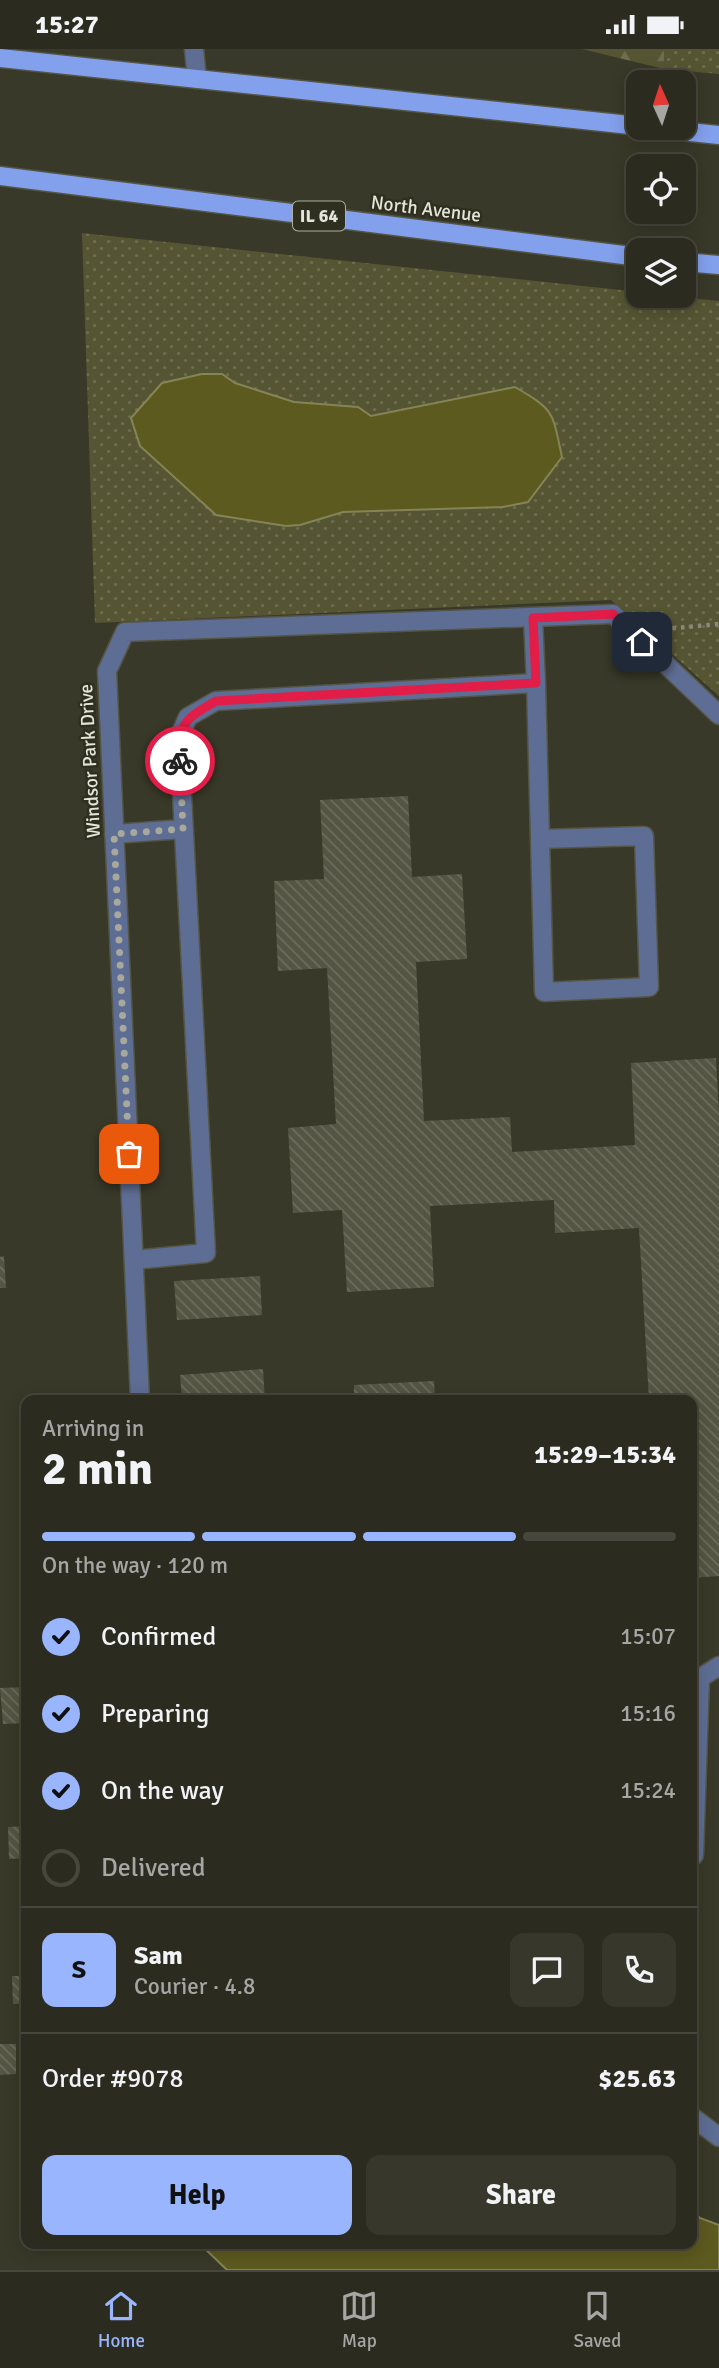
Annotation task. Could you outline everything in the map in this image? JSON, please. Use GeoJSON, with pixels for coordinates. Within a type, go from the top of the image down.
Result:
{"type":"FeatureCollection","features":[{"type":"Feature","properties":{"kind":"main road"},"geometry":{"type":"LineString","coordinates":[[0,58],[626,125]]}},
{"type":"Feature","properties":{"kind":"main road"},"geometry":{"type":"LineString","coordinates":[[696,133],[719,135]]}},
{"type":"Feature","properties":{"kind":"main road","name":"North Avenue"},"geometry":{"type":"LineString","coordinates":[[0,176],[626,255]]}},
{"type":"Feature","properties":{"kind":"main road"},"geometry":{"type":"LineString","coordinates":[[696,263],[719,265]]}},
{"type":"Feature","properties":{"kind":"street"},"geometry":{"type":"LineString","coordinates":[[194,49],[197,79]]}},
{"type":"Feature","properties":{"kind":"street","name":"Windsor Park Drive"},"geometry":{"type":"LineString","coordinates":[[140,1395],[107,671],[125,632],[613,614],[719,715]]}},
{"type":"Feature","properties":{"kind":"street"},"geometry":{"type":"LineString","coordinates":[[533,618],[544,992],[649,987],[644,836],[540,839]]}},
{"type":"Feature","properties":{"kind":"street"},"geometry":{"type":"LineString","coordinates":[[134,1260],[206,1253],[179,737],[188,717],[216,701],[536,683]]}},
{"type":"Feature","properties":{"kind":"street"},"geometry":{"type":"LineString","coordinates":[[114,834],[183,829]]}},
{"type":"Feature","properties":{"kind":"street"},"geometry":{"type":"LineString","coordinates":[[697,1677],[719,1666]]}},
{"type":"Feature","properties":{"kind":"street"},"geometry":{"type":"LineString","coordinates":[[697,2120],[719,2137]]}},
{"type":"Feature","properties":{"kind":"path"},"geometry":{"type":"LineString","coordinates":[[642,642],[654,631],[666,628],[719,624]]}},
{"type":"Feature","properties":{"kind":"green space"},"geometry":{"type":"Polygon","coordinates":[[[582,49],[664,49],[664,69],[582,49]]]}},
{"type":"Feature","properties":{"kind":"green space"},"geometry":{"type":"Polygon","coordinates":[[[664,49],[719,49],[719,74],[664,69],[664,49]]]}},
{"type":"Feature","properties":{"kind":"green space"},"geometry":{"type":"Polygon","coordinates":[[[82,233],[626,291],[626,308],[696,308],[696,299],[719,301],[719,696],[611,600],[95,623],[82,233]]]}},
{"type":"Feature","properties":{"kind":"shaded area"},"geometry":{"type":"Polygon","coordinates":[[[202,374],[222,374],[235,383],[294,402],[358,407],[371,416],[515,387],[538,402],[550,414],[562,457],[528,502],[503,507],[343,512],[300,525],[286,526],[216,515],[140,446],[131,418],[162,383],[202,374]]]}},
{"type":"Feature","properties":{"kind":"shaded area"},"geometry":{"type":"Polygon","coordinates":[[[697,2215],[719,2225],[719,2270],[227,2270],[205,2249],[697,2249],[697,2215]]]}},
{"type":"Feature","properties":{"kind":"building"},"geometry":{"type":"Polygon","coordinates":[[[408,796],[412,877],[462,874],[467,959],[416,962],[424,1121],[510,1117],[512,1152],[635,1145],[631,1063],[716,1058],[719,1115],[719,1576],[697,1578],[697,1395],[649,1395],[639,1228],[555,1233],[554,1200],[430,1206],[434,1287],[347,1292],[342,1210],[293,1213],[288,1128],[336,1124],[327,968],[278,971],[274,881],[324,879],[320,800],[408,796]]]}},
{"type":"Feature","properties":{"kind":"building"},"geometry":{"type":"Polygon","coordinates":[[[4,1256],[6,1288],[0,1288],[0,1257],[4,1256]]]}},
{"type":"Feature","properties":{"kind":"building"},"geometry":{"type":"Polygon","coordinates":[[[260,1276],[262,1315],[177,1320],[174,1281],[260,1276]]]}},
{"type":"Feature","properties":{"kind":"building"},"geometry":{"type":"Polygon","coordinates":[[[263,1369],[265,1395],[182,1395],[180,1375],[263,1369]]]}},
{"type":"Feature","properties":{"kind":"building"},"geometry":{"type":"Polygon","coordinates":[[[434,1381],[435,1395],[354,1395],[354,1385],[434,1381]]]}},
{"type":"Feature","properties":{"kind":"building"},"geometry":{"type":"Polygon","coordinates":[[[21,1687],[21,1723],[3,1724],[0,1688],[21,1687]]]}},
{"type":"Feature","properties":{"kind":"building"},"geometry":{"type":"Polygon","coordinates":[[[21,1826],[21,1858],[9,1859],[8,1827],[21,1826]]]}},
{"type":"Feature","properties":{"kind":"building"},"geometry":{"type":"Polygon","coordinates":[[[12,1976],[21,1976],[21,2004],[13,2004],[12,1976]]]}},
{"type":"Feature","properties":{"kind":"building"},"geometry":{"type":"Polygon","coordinates":[[[0,2044],[16,2044],[16,2074],[0,2075],[0,2044]]]}},
{"type":"Feature","properties":{"kind":"way so far"},"geometry":{"type":"LineString","coordinates":[[129,1154],[114,834],[183,829],[180,761]]}},
{"type":"Feature","properties":{"kind":"route"},"geometry":{"type":"LineString","coordinates":[[180,761],[179,737],[188,717],[216,701],[536,683],[533,618],[613,614],[642,642]]}}]}
